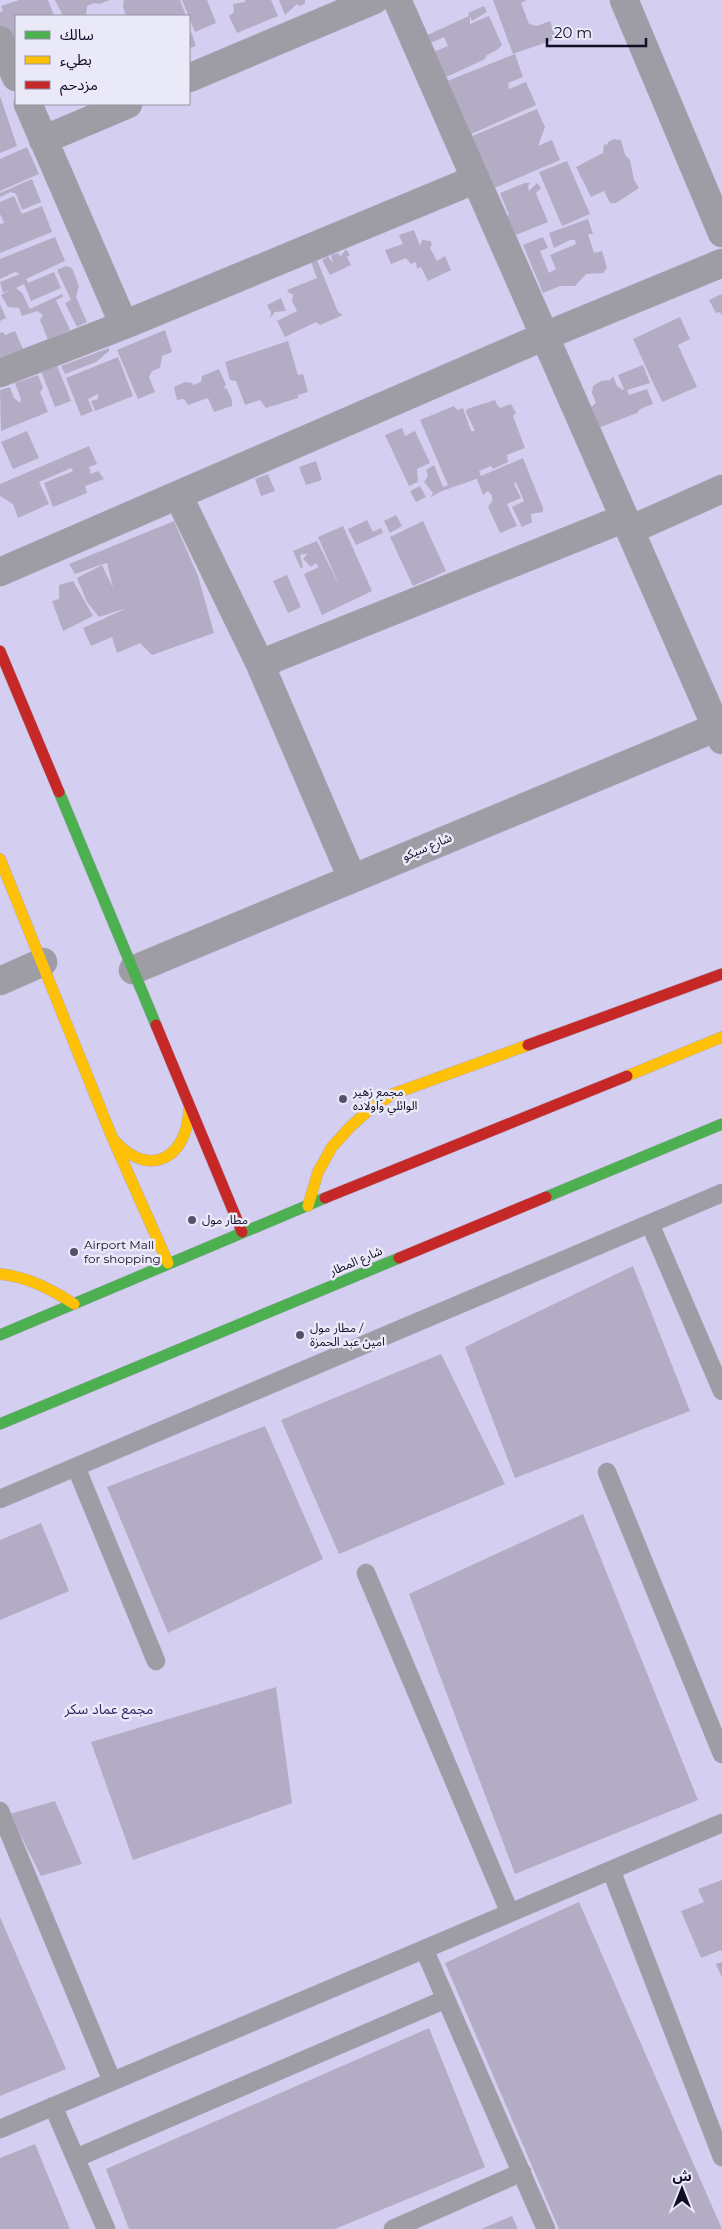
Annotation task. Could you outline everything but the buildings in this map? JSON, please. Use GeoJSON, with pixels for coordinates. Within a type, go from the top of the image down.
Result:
{"type":"FeatureCollection","features":[{"type":"Feature","properties":{"kind":"street"},"geometry":{"type":"LineString","coordinates":[[190,78],[374,0]]}},
{"type":"Feature","properties":{"kind":"street"},"geometry":{"type":"LineString","coordinates":[[398,0],[627,524],[720,731]]}},
{"type":"Feature","properties":{"kind":"street"},"geometry":{"type":"LineString","coordinates":[[624,0],[722,233]]}},
{"type":"Feature","properties":{"kind":"street"},"geometry":{"type":"LineString","coordinates":[[0,40],[15,76]]}},
{"type":"Feature","properties":{"kind":"street"},"geometry":{"type":"LineString","coordinates":[[28,105],[124,325]]}},
{"type":"Feature","properties":{"kind":"street"},"geometry":{"type":"LineString","coordinates":[[43,140],[126,105]]}},
{"type":"Feature","properties":{"kind":"street"},"geometry":{"type":"LineString","coordinates":[[0,373],[124,325],[476,179]]}},
{"type":"Feature","properties":{"kind":"street"},"geometry":{"type":"LineString","coordinates":[[0,572],[545,336],[722,263]]}},
{"type":"Feature","properties":{"kind":"street"},"geometry":{"type":"LineString","coordinates":[[260,664],[722,489]]}},
{"type":"Feature","properties":{"kind":"street"},"geometry":{"type":"LineString","coordinates":[[178,495],[260,664],[352,878]]}},
{"type":"Feature","properties":{"kind":"street"},"geometry":{"type":"LineString","coordinates":[[0,651],[242,1232]]}},
{"type":"Feature","properties":{"kind":"street","name":"شارع سيكو"},"geometry":{"type":"LineString","coordinates":[[133,970],[352,878],[720,731]]}},
{"type":"Feature","properties":{"kind":"street"},"geometry":{"type":"LineString","coordinates":[[0,859],[112,1137],[168,1263]]}},
{"type":"Feature","properties":{"kind":"street"},"geometry":{"type":"LineString","coordinates":[[0,981],[43,962]]}},
{"type":"Feature","properties":{"kind":"street"},"geometry":{"type":"LineString","coordinates":[[308,1206],[318,1171],[337,1140],[362,1113],[393,1094],[722,974]]}},
{"type":"Feature","properties":{"kind":"street"},"geometry":{"type":"LineString","coordinates":[[0,1335],[242,1232],[722,1037]]}},
{"type":"Feature","properties":{"kind":"street"},"geometry":{"type":"LineString","coordinates":[[112,1137],[123,1151],[142,1160],[156,1160],[169,1155],[180,1147],[187,1135],[191,1122],[189,1108]]}},
{"type":"Feature","properties":{"kind":"street","name":"شارع المطار"},"geometry":{"type":"LineString","coordinates":[[0,1424],[722,1124]]}},
{"type":"Feature","properties":{"kind":"street"},"geometry":{"type":"LineString","coordinates":[[0,1274],[28,1280],[52,1290],[74,1304]]}},
{"type":"Feature","properties":{"kind":"lane"},"geometry":{"type":"LineString","coordinates":[[0,1499],[722,1193]]}},
{"type":"Feature","properties":{"kind":"lane"},"geometry":{"type":"LineString","coordinates":[[650,1224],[722,1391]]}},
{"type":"Feature","properties":{"kind":"lane"},"geometry":{"type":"LineString","coordinates":[[76,1467],[156,1660]]}},
{"type":"Feature","properties":{"kind":"lane"},"geometry":{"type":"LineString","coordinates":[[607,1472],[722,1754]]}},
{"type":"Feature","properties":{"kind":"lane"},"geometry":{"type":"LineString","coordinates":[[366,1573],[510,1913]]}},
{"type":"Feature","properties":{"kind":"lane"},"geometry":{"type":"LineString","coordinates":[[0,1810],[112,2081]]}},
{"type":"Feature","properties":{"kind":"lane"},"geometry":{"type":"LineString","coordinates":[[0,2129],[722,1823]]}},
{"type":"Feature","properties":{"kind":"lane"},"geometry":{"type":"LineString","coordinates":[[611,1870],[722,2157]]}},
{"type":"Feature","properties":{"kind":"lane"},"geometry":{"type":"LineString","coordinates":[[424,1949],[546,2229]]}},
{"type":"Feature","properties":{"kind":"lane"},"geometry":{"type":"LineString","coordinates":[[76,2158],[446,1999]]}},
{"type":"Feature","properties":{"kind":"lane"},"geometry":{"type":"LineString","coordinates":[[53,2106],[106,2229]]}},
{"type":"Feature","properties":{"kind":"lane"},"geometry":{"type":"LineString","coordinates":[[393,2229],[522,2172]]}},
{"type":"Feature","properties":{"kind":"traffic: fast"},"geometry":{"type":"LineString","coordinates":[[59,792],[156,1025]]}},
{"type":"Feature","properties":{"kind":"traffic: fast"},"geometry":{"type":"LineString","coordinates":[[546,1197],[722,1124]]}},
{"type":"Feature","properties":{"kind":"traffic: fast"},"geometry":{"type":"LineString","coordinates":[[0,1335],[325,1198]]}},
{"type":"Feature","properties":{"kind":"traffic: fast"},"geometry":{"type":"LineString","coordinates":[[0,1424],[399,1258]]}},
{"type":"Feature","properties":{"kind":"traffic: slow"},"geometry":{"type":"LineString","coordinates":[[0,859],[112,1137],[168,1263]]}},
{"type":"Feature","properties":{"kind":"traffic: slow"},"geometry":{"type":"LineString","coordinates":[[627,1076],[722,1037]]}},
{"type":"Feature","properties":{"kind":"traffic: slow"},"geometry":{"type":"LineString","coordinates":[[308,1206],[318,1172],[332,1147],[370,1109],[393,1094],[528,1045]]}},
{"type":"Feature","properties":{"kind":"traffic: slow"},"geometry":{"type":"LineString","coordinates":[[113,1139],[126,1152],[140,1159],[152,1161],[164,1158],[174,1151],[182,1140],[187,1126],[189,1108]]}},
{"type":"Feature","properties":{"kind":"traffic: slow"},"geometry":{"type":"LineString","coordinates":[[0,1274],[20,1278],[39,1285],[57,1293],[74,1304]]}},
{"type":"Feature","properties":{"kind":"traffic: jam"},"geometry":{"type":"LineString","coordinates":[[0,651],[59,792]]}},
{"type":"Feature","properties":{"kind":"traffic: jam"},"geometry":{"type":"LineString","coordinates":[[528,1045],[722,974]]}},
{"type":"Feature","properties":{"kind":"traffic: jam"},"geometry":{"type":"LineString","coordinates":[[156,1025],[242,1232]]}},
{"type":"Feature","properties":{"kind":"traffic: jam"},"geometry":{"type":"LineString","coordinates":[[325,1198],[627,1076]]}},
{"type":"Feature","properties":{"kind":"traffic: jam"},"geometry":{"type":"LineString","coordinates":[[399,1258],[546,1197]]}},
{"type":"Feature","properties":{"kind":"place","name":"مجمع زهير الوائلي واولاده"},"geometry":{"type":"Point","coordinates":[343,1099]}},
{"type":"Feature","properties":{"kind":"place","name":"مطار مول"},"geometry":{"type":"Point","coordinates":[192,1220]}},
{"type":"Feature","properties":{"kind":"place","name":"Airport Mall for shopping"},"geometry":{"type":"Point","coordinates":[74,1252]}},
{"type":"Feature","properties":{"kind":"place","name":"مطار مول / امين عبد الحمزة"},"geometry":{"type":"Point","coordinates":[300,1335]}},
{"type":"Feature","properties":{"kind":"district","name":"مجمع عماد سكر"},"geometry":{"type":"Point","coordinates":[109,1709]}}]}
